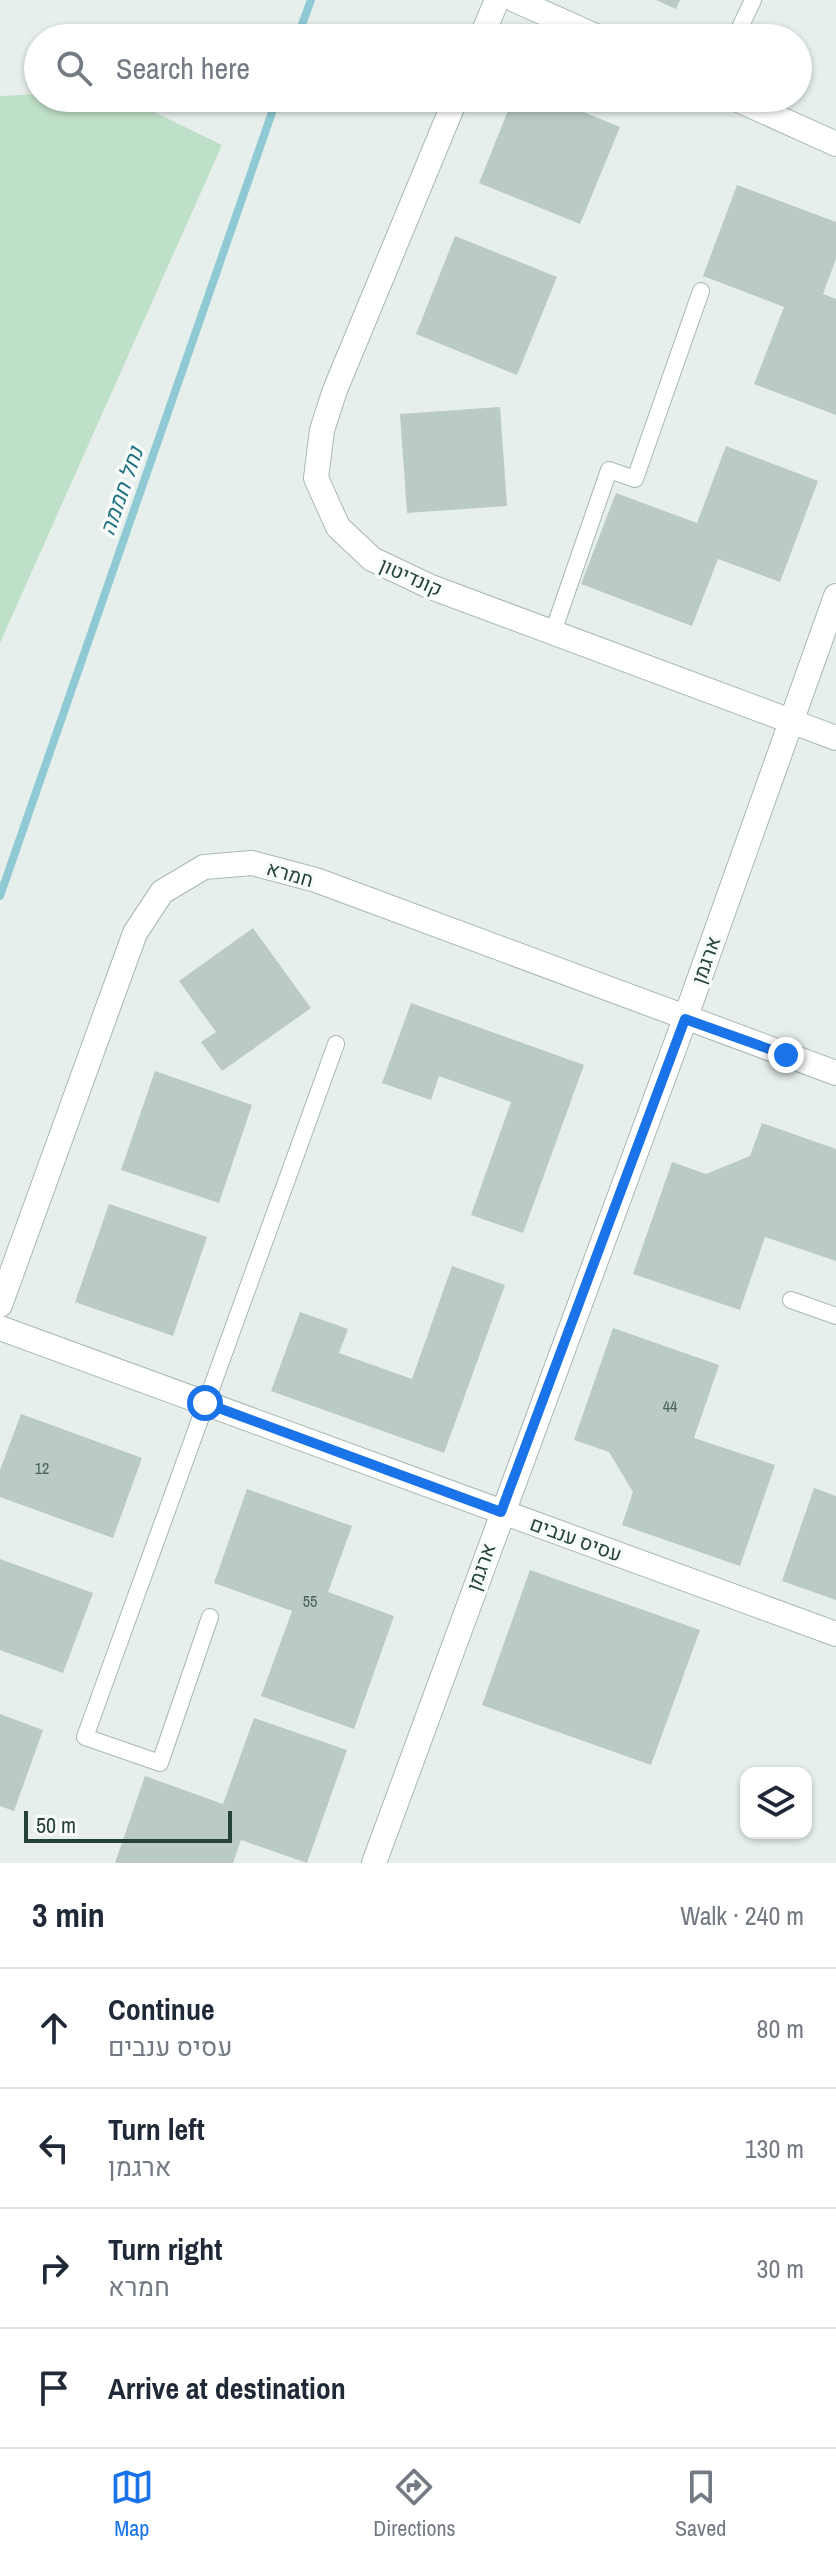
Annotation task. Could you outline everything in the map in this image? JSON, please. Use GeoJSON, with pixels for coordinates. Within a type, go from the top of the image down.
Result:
{"type":"FeatureCollection","features":[{"type":"Feature","properties":{"kind":"street"},"geometry":{"type":"LineString","coordinates":[[487,24],[497,0]]}},
{"type":"Feature","properties":{"kind":"street"},"geometry":{"type":"LineString","coordinates":[[515,0],[569,24]]}},
{"type":"Feature","properties":{"kind":"street","name":"קונדיטון"},"geometry":{"type":"LineString","coordinates":[[450,112],[335,390],[322,430],[316,478],[338,527],[372,559],[431,587],[836,738]]}},
{"type":"Feature","properties":{"kind":"street"},"geometry":{"type":"LineString","coordinates":[[765,112],[836,144]]}},
{"type":"Feature","properties":{"kind":"street","name":"ארגמן"},"geometry":{"type":"LineString","coordinates":[[374,1863],[685,1019],[836,596]]}},
{"type":"Feature","properties":{"kind":"street","name":"חמרא"},"geometry":{"type":"LineString","coordinates":[[0,1305],[135,933],[162,892],[204,867],[252,863],[316,880],[836,1073]]}},
{"type":"Feature","properties":{"kind":"street","name":"עסיס ענבים"},"geometry":{"type":"LineString","coordinates":[[0,1328],[836,1634]]}},
{"type":"Feature","properties":{"kind":"lane"},"geometry":{"type":"LineString","coordinates":[[742,24],[753,0]]}},
{"type":"Feature","properties":{"kind":"lane"},"geometry":{"type":"LineString","coordinates":[[553,632],[609,470],[635,479],[701,291]]}},
{"type":"Feature","properties":{"kind":"lane"},"geometry":{"type":"LineString","coordinates":[[210,1617],[160,1763],[85,1737],[336,1044]]}},
{"type":"Feature","properties":{"kind":"lane"},"geometry":{"type":"LineString","coordinates":[[791,1300],[836,1316]]}},
{"type":"Feature","properties":{"kind":"green space"},"geometry":{"type":"Polygon","coordinates":[[[24,95],[24,112],[154,112],[222,145],[0,643],[0,96],[24,95]]]}},
{"type":"Feature","properties":{"kind":"building"},"geometry":{"type":"Polygon","coordinates":[[[656,0],[680,0],[676,9],[656,0]]]}},
{"type":"Feature","properties":{"kind":"building"},"geometry":{"type":"Polygon","coordinates":[[[507,112],[583,112],[620,127],[580,224],[479,183],[507,112]]]}},
{"type":"Feature","properties":{"kind":"building"},"geometry":{"type":"Polygon","coordinates":[[[737,185],[836,222],[836,259],[823,294],[836,299],[836,415],[754,384],[784,307],[703,276],[737,185]]]}},
{"type":"Feature","properties":{"kind":"building"},"geometry":{"type":"Polygon","coordinates":[[[455,236],[557,277],[517,375],[416,334],[455,236]]]}},
{"type":"Feature","properties":{"kind":"building"},"geometry":{"type":"Polygon","coordinates":[[[500,407],[507,506],[407,513],[400,414],[500,407]]]}},
{"type":"Feature","properties":{"kind":"building"},"geometry":{"type":"Polygon","coordinates":[[[726,446],[818,481],[780,582],[718,559],[692,626],[581,584],[616,493],[697,523],[726,446]]]}},
{"type":"Feature","properties":{"kind":"building"},"geometry":{"type":"Polygon","coordinates":[[[253,928],[311,1008],[222,1071],[201,1042],[216,1032],[179,981],[253,928]]]}},
{"type":"Feature","properties":{"kind":"building"},"geometry":{"type":"Polygon","coordinates":[[[411,1003],[584,1065],[523,1233],[471,1215],[511,1102],[439,1076],[431,1100],[382,1083],[411,1003]]]}},
{"type":"Feature","properties":{"kind":"building"},"geometry":{"type":"Polygon","coordinates":[[[155,1071],[252,1105],[219,1203],[121,1170],[155,1071]]]}},
{"type":"Feature","properties":{"kind":"building"},"geometry":{"type":"Polygon","coordinates":[[[762,1123],[836,1149],[836,1261],[765,1237],[740,1310],[633,1274],[672,1162],[706,1174],[750,1156],[762,1123]]]}},
{"type":"Feature","properties":{"kind":"building"},"geometry":{"type":"Polygon","coordinates":[[[109,1204],[207,1237],[173,1336],[75,1302],[109,1204]]]}},
{"type":"Feature","properties":{"kind":"building"},"geometry":{"type":"Polygon","coordinates":[[[452,1266],[505,1285],[444,1453],[271,1391],[300,1312],[348,1329],[339,1353],[412,1379],[452,1266]]]}},
{"type":"Feature","properties":{"kind":"building"},"geometry":{"type":"Polygon","coordinates":[[[613,1328],[719,1365],[694,1438],[775,1465],[740,1566],[622,1525],[633,1492],[609,1452],[574,1440],[613,1328]]]}},
{"type":"Feature","properties":{"kind":"building"},"geometry":{"type":"Polygon","coordinates":[[[21,1414],[142,1458],[113,1538],[0,1497],[0,1470],[21,1414]]]}},
{"type":"Feature","properties":{"kind":"building"},"geometry":{"type":"Polygon","coordinates":[[[814,1488],[836,1496],[836,1600],[782,1581],[814,1488]]]}},
{"type":"Feature","properties":{"kind":"building"},"geometry":{"type":"Polygon","coordinates":[[[247,1489],[352,1526],[328,1592],[394,1616],[354,1729],[261,1696],[292,1611],[214,1583],[247,1489]]]}},
{"type":"Feature","properties":{"kind":"building"},"geometry":{"type":"Polygon","coordinates":[[[0,1559],[93,1593],[63,1673],[0,1650],[0,1559]]]}},
{"type":"Feature","properties":{"kind":"building"},"geometry":{"type":"Polygon","coordinates":[[[530,1570],[700,1630],[651,1765],[482,1705],[530,1570]]]}},
{"type":"Feature","properties":{"kind":"building"},"geometry":{"type":"Polygon","coordinates":[[[0,1714],[43,1730],[14,1811],[0,1806],[0,1714]]]}},
{"type":"Feature","properties":{"kind":"building"},"geometry":{"type":"Polygon","coordinates":[[[254,1718],[347,1750],[307,1863],[241,1840],[233,1863],[115,1863],[145,1776],[223,1804],[254,1718]]]}},
{"type":"Feature","properties":{"kind":"waterway","name":"נחל חממה"},"geometry":{"type":"LineString","coordinates":[[302,24],[311,0]]}},
{"type":"Feature","properties":{"kind":"waterway","name":"נחל חממה"},"geometry":{"type":"LineString","coordinates":[[0,896],[272,112]]}},
{"type":"Feature","properties":{"kind":"route"},"geometry":{"type":"LineString","coordinates":[[205,1403],[501,1512],[685,1019],[786,1055]]}}]}
